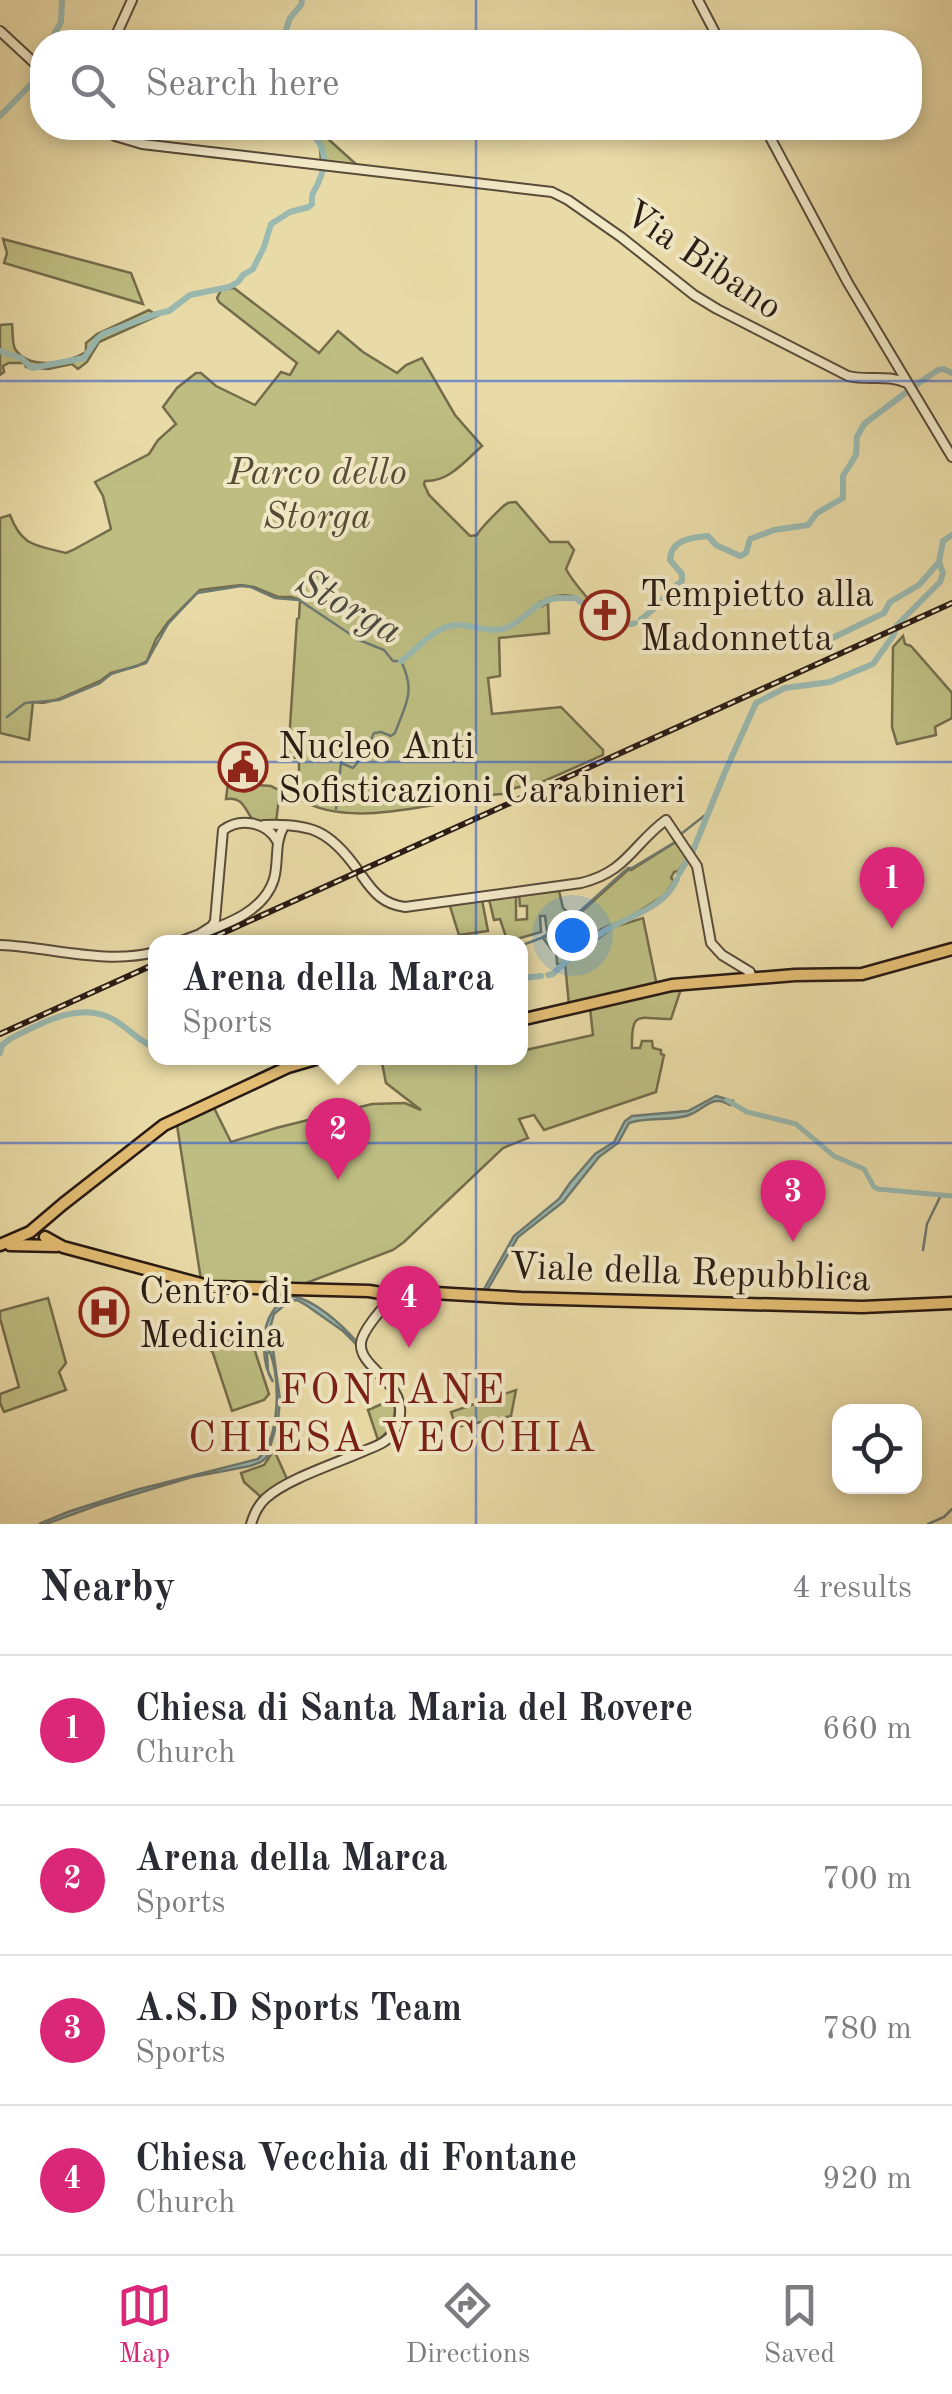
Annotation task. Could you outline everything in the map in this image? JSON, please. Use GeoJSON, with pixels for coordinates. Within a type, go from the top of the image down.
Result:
{"type":"FeatureCollection","features":[{"type":"Feature","properties":{"kind":"main road"},"geometry":{"type":"LineString","coordinates":[[528,1018],[668,986],[747,975],[862,974],[952,949]]}},
{"type":"Feature","properties":{"kind":"main road"},"geometry":{"type":"LineString","coordinates":[[1,1245],[63,1204],[164,1125],[295,1065]]}},
{"type":"Feature","properties":{"kind":"main road"},"geometry":{"type":"LineString","coordinates":[[1,1245],[37,1238],[45,1222],[63,1204]]}},
{"type":"Feature","properties":{"kind":"main road","name":"Viale della Repubblica"},"geometry":{"type":"LineString","coordinates":[[37,1238],[212,1287],[862,1307],[952,1303]]}},
{"type":"Feature","properties":{"kind":"street"},"geometry":{"type":"LineString","coordinates":[[118,30],[132,0]]}},
{"type":"Feature","properties":{"kind":"street"},"geometry":{"type":"LineString","coordinates":[[698,0],[714,30]]}},
{"type":"Feature","properties":{"kind":"street"},"geometry":{"type":"LineString","coordinates":[[0,31],[30,59]]}},
{"type":"Feature","properties":{"kind":"street","name":"Via Bibano"},"geometry":{"type":"LineString","coordinates":[[128,140],[494,184],[561,196],[717,310],[837,372],[860,379],[897,377]]}},
{"type":"Feature","properties":{"kind":"street"},"geometry":{"type":"LineString","coordinates":[[771,140],[896,364],[897,377],[952,457]]}},
{"type":"Feature","properties":{"kind":"street"},"geometry":{"type":"LineString","coordinates":[[201,932],[215,921],[223,830],[232,824],[311,829],[328,836],[340,846],[375,894],[404,907],[586,882],[620,866],[668,821],[697,866],[711,943],[747,975]]}},
{"type":"Feature","properties":{"kind":"street"},"geometry":{"type":"LineString","coordinates":[[264,826],[277,841]]}},
{"type":"Feature","properties":{"kind":"street"},"geometry":{"type":"LineString","coordinates":[[194,935],[257,906],[269,890],[276,870],[277,841],[284,826]]}},
{"type":"Feature","properties":{"kind":"street"},"geometry":{"type":"LineString","coordinates":[[218,900],[222,916],[240,916]]}},
{"type":"Feature","properties":{"kind":"street"},"geometry":{"type":"LineString","coordinates":[[0,945],[114,956],[148,953]]}},
{"type":"Feature","properties":{"kind":"street"},"geometry":{"type":"LineString","coordinates":[[251,1524],[258,1507],[273,1492],[374,1447],[392,1435],[400,1415],[396,1393],[364,1356],[361,1345],[364,1334],[392,1295]]}},
{"type":"Feature","properties":{"kind":"green space"},"geometry":{"type":"Polygon","coordinates":[[[315,140],[329,140],[358,166],[321,163],[320,146],[315,140]]]}},
{"type":"Feature","properties":{"kind":"green space"},"geometry":{"type":"Polygon","coordinates":[[[3,239],[131,273],[143,304],[4,263],[7,253],[3,239]]]}},
{"type":"Feature","properties":{"kind":"green space","name":"Parco dello Storga"},"geometry":{"type":"Polygon","coordinates":[[[234,288],[319,353],[338,331],[397,373],[422,358],[455,415],[482,446],[449,474],[425,481],[429,495],[470,536],[477,535],[505,505],[516,502],[550,542],[568,542],[574,550],[566,569],[602,618],[588,605],[567,595],[540,602],[542,606],[548,603],[549,633],[499,638],[500,676],[488,678],[492,714],[561,707],[603,750],[603,755],[506,794],[405,810],[338,812],[299,799],[299,758],[288,757],[300,600],[241,585],[200,590],[168,622],[147,661],[111,673],[59,699],[33,702],[29,740],[0,733],[0,518],[10,515],[31,543],[66,553],[73,550],[111,529],[103,496],[95,482],[149,454],[176,424],[163,407],[177,388],[201,373],[216,386],[255,405],[281,372],[290,375],[297,363],[219,302],[221,290],[234,288]]]}},
{"type":"Feature","properties":{"kind":"green space"},"geometry":{"type":"Polygon","coordinates":[[[149,310],[157,316],[99,342],[78,369],[72,364],[48,369],[9,363],[0,375],[0,325],[12,324],[14,346],[21,356],[39,363],[60,362],[86,352],[86,343],[97,334],[149,310]]]}},
{"type":"Feature","properties":{"kind":"green space"},"geometry":{"type":"Polygon","coordinates":[[[903,636],[905,644],[952,693],[952,718],[935,727],[936,735],[897,744],[892,727],[893,647],[903,636]]]}},
{"type":"Feature","properties":{"kind":"green space"},"geometry":{"type":"Polygon","coordinates":[[[228,783],[271,786],[280,791],[276,822],[255,823],[240,802],[226,799],[228,783]]]}},
{"type":"Feature","properties":{"kind":"green space"},"geometry":{"type":"Polygon","coordinates":[[[679,840],[689,857],[674,872],[674,881],[665,895],[601,929],[557,964],[556,950],[543,938],[569,923],[629,869],[679,840]]]}},
{"type":"Feature","properties":{"kind":"green space"},"geometry":{"type":"Polygon","coordinates":[[[559,891],[563,908],[571,915],[547,931],[545,916],[540,916],[541,932],[505,935],[500,919],[494,920],[489,899],[516,895],[516,920],[527,919],[527,906],[520,906],[519,895],[559,891]]]}},
{"type":"Feature","properties":{"kind":"green space"},"geometry":{"type":"Polygon","coordinates":[[[482,900],[488,931],[459,935],[449,903],[482,900]]]}},
{"type":"Feature","properties":{"kind":"green space"},"geometry":{"type":"Polygon","coordinates":[[[643,918],[657,986],[569,1005],[565,963],[614,927],[643,918]]]}},
{"type":"Feature","properties":{"kind":"green space"},"geometry":{"type":"Polygon","coordinates":[[[681,989],[671,1019],[640,1018],[633,1026],[632,1048],[640,1048],[642,1041],[652,1041],[653,1048],[664,1055],[656,1092],[544,1130],[534,1115],[519,1119],[528,1138],[503,1148],[393,1250],[301,1285],[238,1285],[201,1280],[177,1125],[214,1108],[231,1142],[372,1104],[405,1103],[421,1110],[386,1083],[382,1065],[528,1065],[528,1049],[593,1035],[590,1008],[681,989]]]}},
{"type":"Feature","properties":{"kind":"green space"},"geometry":{"type":"Polygon","coordinates":[[[48,1298],[66,1363],[59,1372],[66,1390],[4,1412],[0,1394],[19,1387],[0,1311],[48,1298]]]}},
{"type":"Feature","properties":{"kind":"green space"},"geometry":{"type":"Polygon","coordinates":[[[250,1336],[269,1394],[264,1400],[232,1411],[210,1349],[250,1336]]]}},
{"type":"Feature","properties":{"kind":"green space"},"geometry":{"type":"Polygon","coordinates":[[[516,1390],[511,1416],[456,1427],[451,1412],[516,1390]]]}},
{"type":"Feature","properties":{"kind":"green space"},"geometry":{"type":"Polygon","coordinates":[[[391,1398],[395,1405],[393,1422],[378,1440],[368,1410],[391,1398]]]}},
{"type":"Feature","properties":{"kind":"green space"},"geometry":{"type":"Polygon","coordinates":[[[274,1450],[288,1481],[261,1497],[244,1482],[241,1473],[264,1465],[274,1450]]]}},
{"type":"Feature","properties":{"kind":"water"},"geometry":{"type":"Polygon","coordinates":[[[716,1096],[733,1101],[730,1105],[712,1102],[693,1114],[679,1117],[629,1123],[618,1143],[599,1157],[563,1202],[518,1237],[486,1292],[483,1291],[514,1236],[559,1199],[595,1154],[614,1142],[625,1121],[632,1116],[688,1111],[716,1096]]]}},
{"type":"Feature","properties":{"kind":"water"},"geometry":{"type":"Polygon","coordinates":[[[292,1296],[318,1308],[357,1342],[306,1305],[289,1301],[274,1314],[270,1328],[280,1400],[278,1420],[267,1457],[250,1466],[192,1477],[39,1524],[136,1490],[258,1459],[275,1423],[276,1377],[270,1352],[268,1371],[266,1327],[275,1309],[292,1296]]]}},
{"type":"Feature","properties":{"kind":"waterway"},"geometry":{"type":"LineString","coordinates":[[57,30],[62,0]]}},
{"type":"Feature","properties":{"kind":"waterway"},"geometry":{"type":"LineString","coordinates":[[286,30],[302,0]]}},
{"type":"Feature","properties":{"kind":"waterway"},"geometry":{"type":"LineString","coordinates":[[0,116],[30,85]]}},
{"type":"Feature","properties":{"kind":"waterway"},"geometry":{"type":"LineString","coordinates":[[0,351],[21,358],[32,368],[84,358],[103,334],[169,311],[190,295],[238,282],[253,269],[271,224],[312,204],[324,159],[317,140]]}},
{"type":"Feature","properties":{"kind":"waterway"},"geometry":{"type":"LineString","coordinates":[[913,387],[938,370],[952,373]]}},
{"type":"Feature","properties":{"kind":"waterway"},"geometry":{"type":"LineString","coordinates":[[641,619],[682,581],[682,574],[670,560],[678,544],[708,536],[716,545],[740,556],[746,553],[750,539],[774,530],[808,525],[817,513],[843,498],[843,476],[856,455],[857,437],[864,424],[908,391]]}},
{"type":"Feature","properties":{"kind":"waterway"},"geometry":{"type":"LineString","coordinates":[[692,853],[756,703],[785,688],[830,682],[873,664],[897,625],[940,582],[943,541],[952,535]]}},
{"type":"Feature","properties":{"kind":"waterway"},"geometry":{"type":"LineString","coordinates":[[816,638],[822,643],[884,613],[890,602],[919,585],[939,562]]}},
{"type":"Feature","properties":{"kind":"waterway","name":"Storga"},"geometry":{"type":"LineString","coordinates":[[7,717],[25,703],[59,700],[100,683],[111,674],[146,663],[168,624],[197,593],[241,586],[275,598],[299,600],[359,640],[384,650],[393,661],[401,661],[408,681],[408,697],[395,733],[374,733],[353,768],[341,763],[336,809]]}},
{"type":"Feature","properties":{"kind":"waterway"},"geometry":{"type":"LineString","coordinates":[[401,661],[443,628],[506,628],[555,598],[576,598],[605,623],[635,623]]}},
{"type":"Feature","properties":{"kind":"waterway"},"geometry":{"type":"LineString","coordinates":[[681,834],[709,812]]}},
{"type":"Feature","properties":{"kind":"waterway"},"geometry":{"type":"LineString","coordinates":[[528,943],[569,921],[628,868],[675,842]]}},
{"type":"Feature","properties":{"kind":"waterway"},"geometry":{"type":"LineString","coordinates":[[679,874],[689,857]]}},
{"type":"Feature","properties":{"kind":"waterway"},"geometry":{"type":"LineString","coordinates":[[548,975],[601,933],[665,897],[677,879]]}},
{"type":"Feature","properties":{"kind":"waterway"},"geometry":{"type":"LineString","coordinates":[[528,977],[541,976]]}},
{"type":"Feature","properties":{"kind":"waterway"},"geometry":{"type":"LineString","coordinates":[[0,1053],[2,1045],[35,1026],[89,1012],[116,1021],[148,1044]]}},
{"type":"Feature","properties":{"kind":"waterway"},"geometry":{"type":"LineString","coordinates":[[727,1100],[747,1112],[796,1124],[834,1156],[864,1169],[878,1189],[952,1196]]}},
{"type":"Feature","properties":{"kind":"waterway"},"geometry":{"type":"LineString","coordinates":[[923,1250],[927,1224],[941,1195]]}},
{"type":"Feature","properties":{"kind":"waterway"},"geometry":{"type":"LineString","coordinates":[[928,1524],[952,1509]]}},
{"type":"Feature","properties":{"kind":"railway"},"geometry":{"type":"LineString","coordinates":[[218,935],[952,603]]}},
{"type":"Feature","properties":{"kind":"railway"},"geometry":{"type":"LineString","coordinates":[[0,1034],[148,967]]}},
{"type":"Feature","properties":{"kind":"place","name":"Tempietto alla Madonnetta"},"geometry":{"type":"Point","coordinates":[605,615]}},
{"type":"Feature","properties":{"kind":"place","name":"Nucleo Anti Sofisticazioni Carabinieri"},"geometry":{"type":"Point","coordinates":[243,767]}},
{"type":"Feature","properties":{"kind":"place","name":"Chiesa di Santa Maria del Rovere"},"geometry":{"type":"Point","coordinates":[892,929]}},
{"type":"Feature","properties":{"kind":"place","name":"Arena della Marca"},"geometry":{"type":"Point","coordinates":[338,1180]}},
{"type":"Feature","properties":{"kind":"place","name":"A.S.D Sports Team"},"geometry":{"type":"Point","coordinates":[793,1242]}},
{"type":"Feature","properties":{"kind":"place","name":"Centro di Medicina"},"geometry":{"type":"Point","coordinates":[104,1312]}},
{"type":"Feature","properties":{"kind":"place","name":"Chiesa Vecchia di Fontane"},"geometry":{"type":"Point","coordinates":[409,1348]}},
{"type":"Feature","properties":{"kind":"district","name":"FONTANE CHIESA VECCHIA"},"geometry":{"type":"Point","coordinates":[393,1412]}}]}
